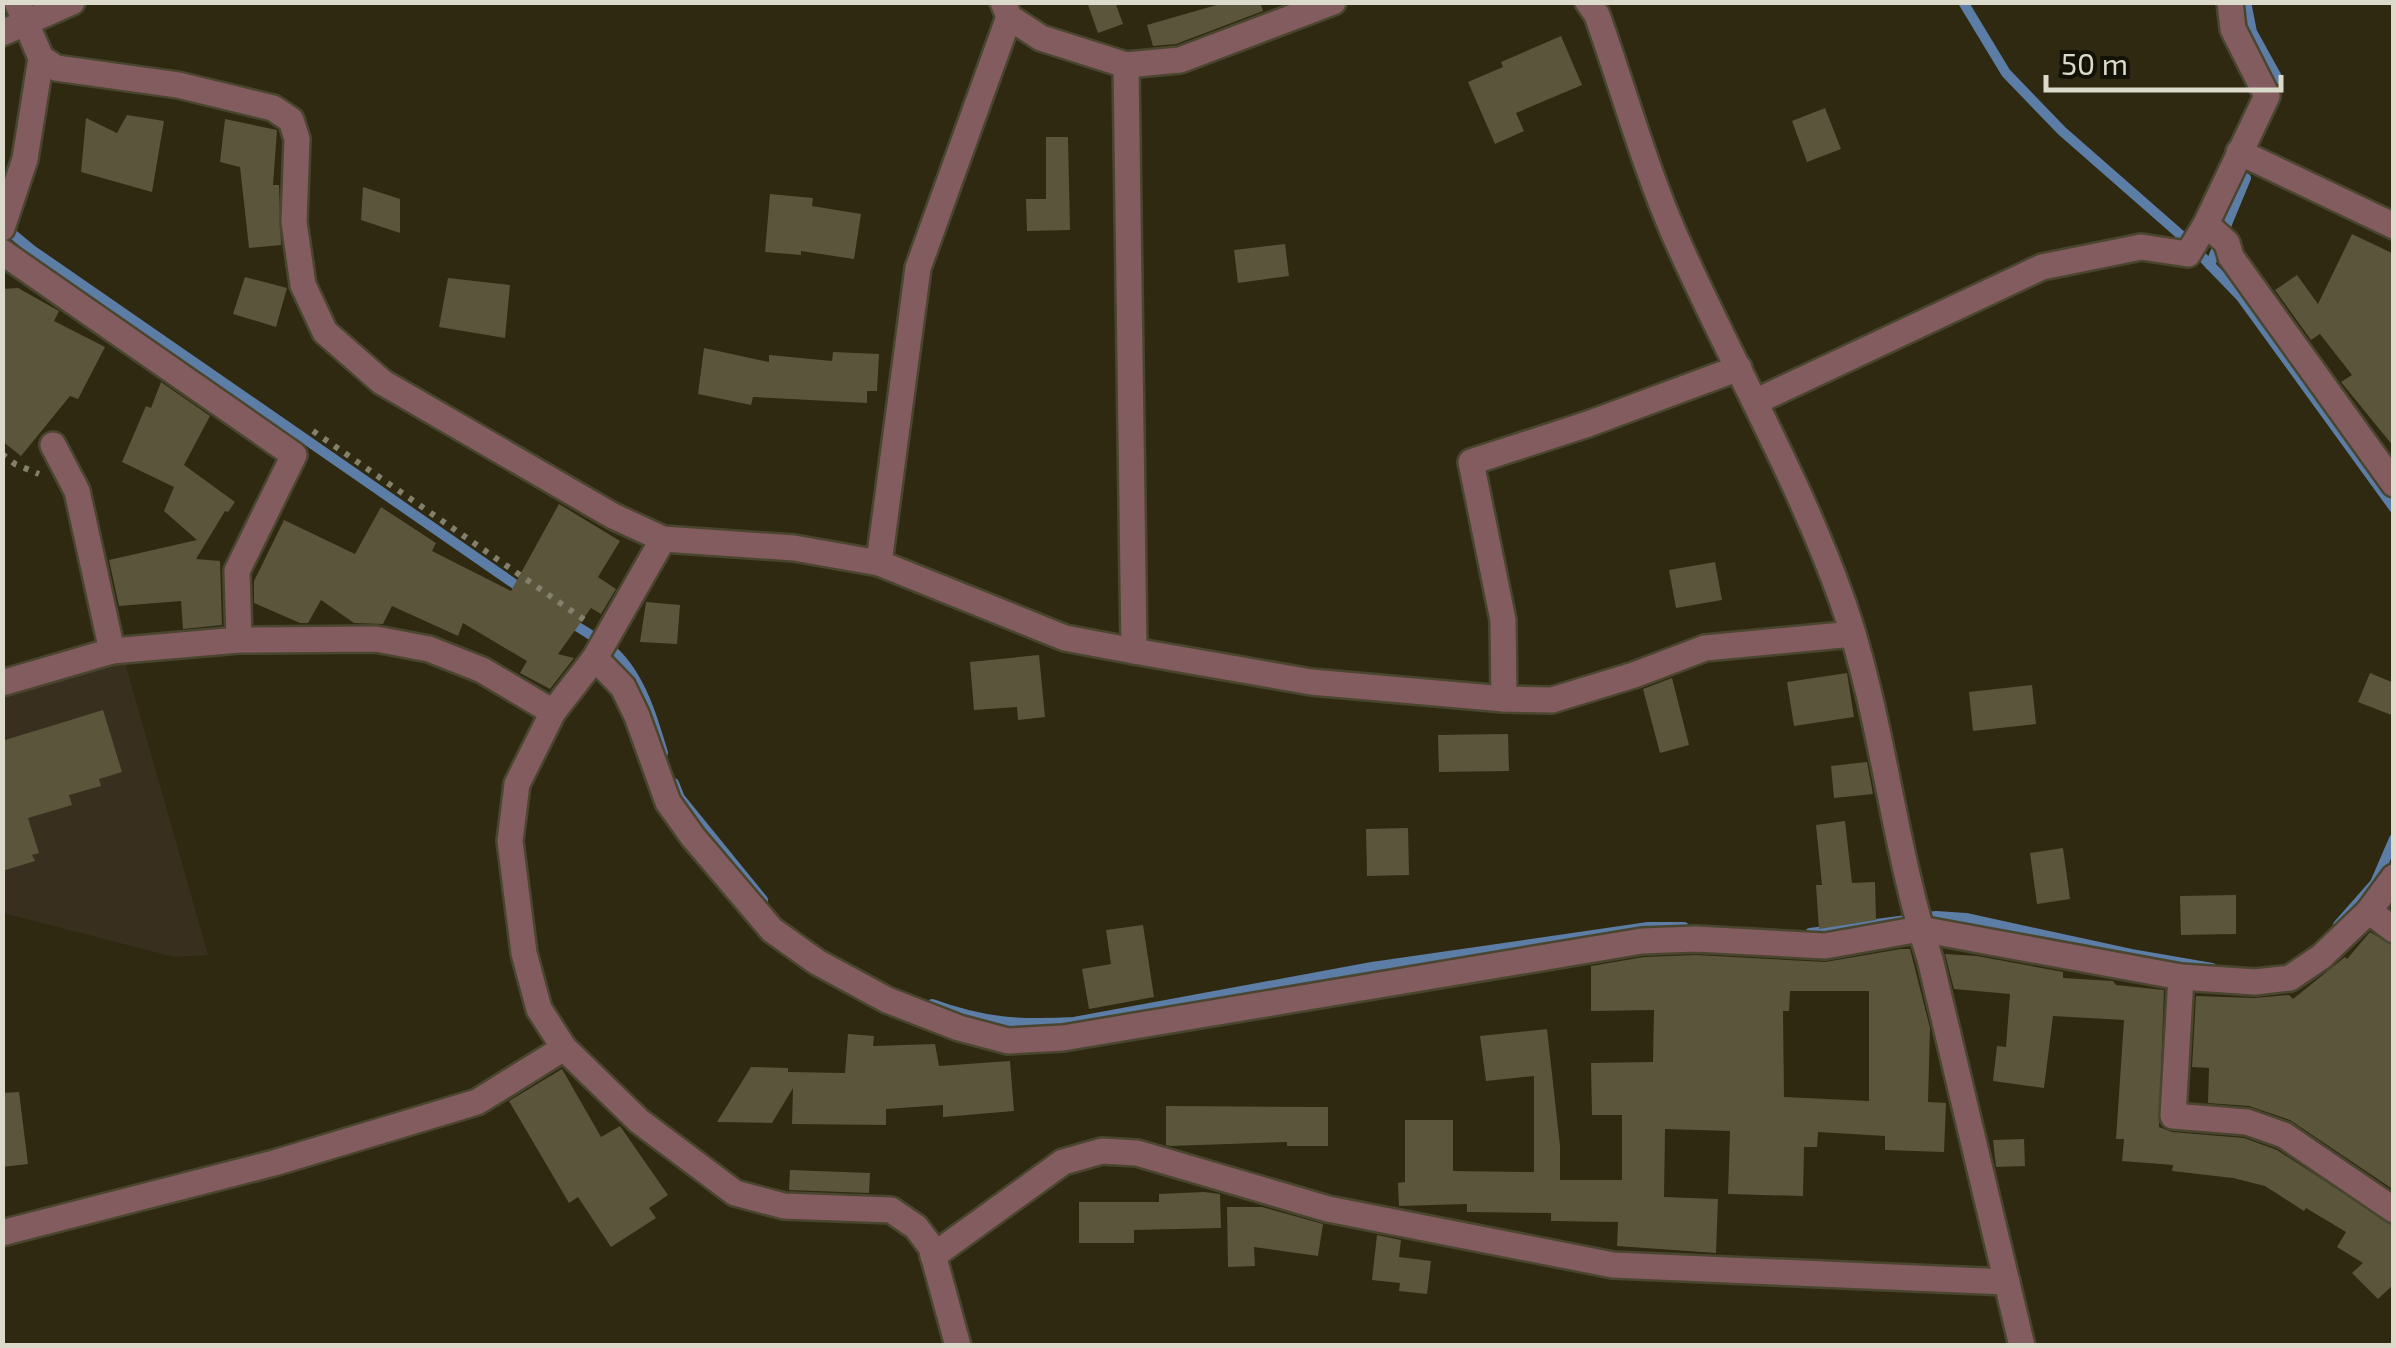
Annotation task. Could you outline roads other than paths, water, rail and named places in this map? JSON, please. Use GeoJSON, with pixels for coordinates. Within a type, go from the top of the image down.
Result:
{"type":"FeatureCollection","features":[{"type":"Feature","properties":{"kind":"street"},"geometry":{"type":"LineString","coordinates":[[72,2],[15,20],[40,58],[56,68],[178,86],[272,108],[290,120],[297,138],[294,222],[303,285],[324,332],[382,382],[613,516],[663,539],[794,548],[879,562],[1065,638],[1311,682],[1504,699],[1564,697],[1705,648],[1853,634]]}},
{"type":"Feature","properties":{"kind":"street"},"geometry":{"type":"LineString","coordinates":[[879,562],[918,268],[1006,10],[1041,38],[1126,65],[1180,60],[1332,2]]}},
{"type":"Feature","properties":{"kind":"street"},"geometry":{"type":"LineString","coordinates":[[1588,2],[1598,14],[1674,233],[1757,401],[1853,634],[1883,750],[1918,921],[2022,1346]]}},
{"type":"Feature","properties":{"kind":"street"},"geometry":{"type":"LineString","coordinates":[[1757,401],[2042,267],[2115,250],[2142,248],[2188,254],[2207,237],[2239,152],[2268,96],[2233,29],[2230,2]]}},
{"type":"Feature","properties":{"kind":"street"},"geometry":{"type":"LineString","coordinates":[[4,223],[25,159],[40,58]]}},
{"type":"Feature","properties":{"kind":"street"},"geometry":{"type":"LineString","coordinates":[[1126,65],[1134,651]]}},
{"type":"Feature","properties":{"kind":"street"},"geometry":{"type":"LineString","coordinates":[[2239,152],[2394,226]]}},
{"type":"Feature","properties":{"kind":"street"},"geometry":{"type":"LineString","coordinates":[[2207,237],[2231,257],[2394,484]]}},
{"type":"Feature","properties":{"kind":"street"},"geometry":{"type":"LineString","coordinates":[[2,252],[294,455],[237,571],[239,640]]}},
{"type":"Feature","properties":{"kind":"street"},"geometry":{"type":"LineString","coordinates":[[1504,699],[1503,620],[1472,462],[1740,368]]}},
{"type":"Feature","properties":{"kind":"street"},"geometry":{"type":"LineString","coordinates":[[52,445],[77,490],[112,650]]}},
{"type":"Feature","properties":{"kind":"street"},"geometry":{"type":"LineString","coordinates":[[663,539],[600,648],[553,712],[517,784],[510,841],[529,972],[539,1009],[564,1048],[639,1122],[735,1193],[784,1206],[891,1210],[916,1227],[934,1256],[958,1346]]}},
{"type":"Feature","properties":{"kind":"street"},"geometry":{"type":"LineString","coordinates":[[2,683],[112,650],[239,640],[376,638],[429,649],[482,670],[553,712]]}},
{"type":"Feature","properties":{"kind":"street"},"geometry":{"type":"LineString","coordinates":[[600,648],[630,701],[668,802],[692,837],[772,930],[817,962],[887,1000],[959,1028],[1008,1041],[1064,1038],[1642,941],[1696,939],[1825,946],[1918,921],[2181,977],[2256,982],[2290,978],[2321,957],[2369,912],[2394,877]]}},
{"type":"Feature","properties":{"kind":"street"},"geometry":{"type":"LineString","coordinates":[[2369,912],[2394,930]]}},
{"type":"Feature","properties":{"kind":"street"},"geometry":{"type":"LineString","coordinates":[[2181,977],[2173,1116],[2247,1122],[2284,1136],[2394,1210]]}},
{"type":"Feature","properties":{"kind":"street"},"geometry":{"type":"LineString","coordinates":[[2,1233],[274,1163],[477,1102],[564,1048]]}},
{"type":"Feature","properties":{"kind":"street"},"geometry":{"type":"LineString","coordinates":[[934,1256],[1064,1162],[1102,1151],[1137,1153],[1328,1210],[1612,1265],[2007,1282]]}},
{"type":"Feature","properties":{"kind":"waterway"},"geometry":{"type":"LineString","coordinates":[[1963,2],[2006,73],[2062,131],[2183,237],[2241,297],[2394,508]]}},
{"type":"Feature","properties":{"kind":"waterway"},"geometry":{"type":"LineString","coordinates":[[2246,2],[2252,32],[2278,79]]}},
{"type":"Feature","properties":{"kind":"waterway"},"geometry":{"type":"LineString","coordinates":[[2210,265],[2246,178]]}},
{"type":"Feature","properties":{"kind":"waterway"},"geometry":{"type":"LineString","coordinates":[[3,226],[32,250],[526,592]]}},
{"type":"Feature","properties":{"kind":"waterway"},"geometry":{"type":"LineString","coordinates":[[569,621],[615,653],[632,674],[663,753]]}},
{"type":"Feature","properties":{"kind":"waterway"},"geometry":{"type":"LineString","coordinates":[[674,783],[680,798],[763,900]]}},
{"type":"Feature","properties":{"kind":"waterway"},"geometry":{"type":"LineString","coordinates":[[2338,925],[2375,883],[2394,839]]}},
{"type":"Feature","properties":{"kind":"waterway"},"geometry":{"type":"LineString","coordinates":[[1810,933],[1936,916],[1966,918],[2212,968]]}},
{"type":"Feature","properties":{"kind":"waterway"},"geometry":{"type":"LineString","coordinates":[[932,1004],[1002,1021],[1074,1022],[1372,967],[1648,927],[1684,927]]}}]}
